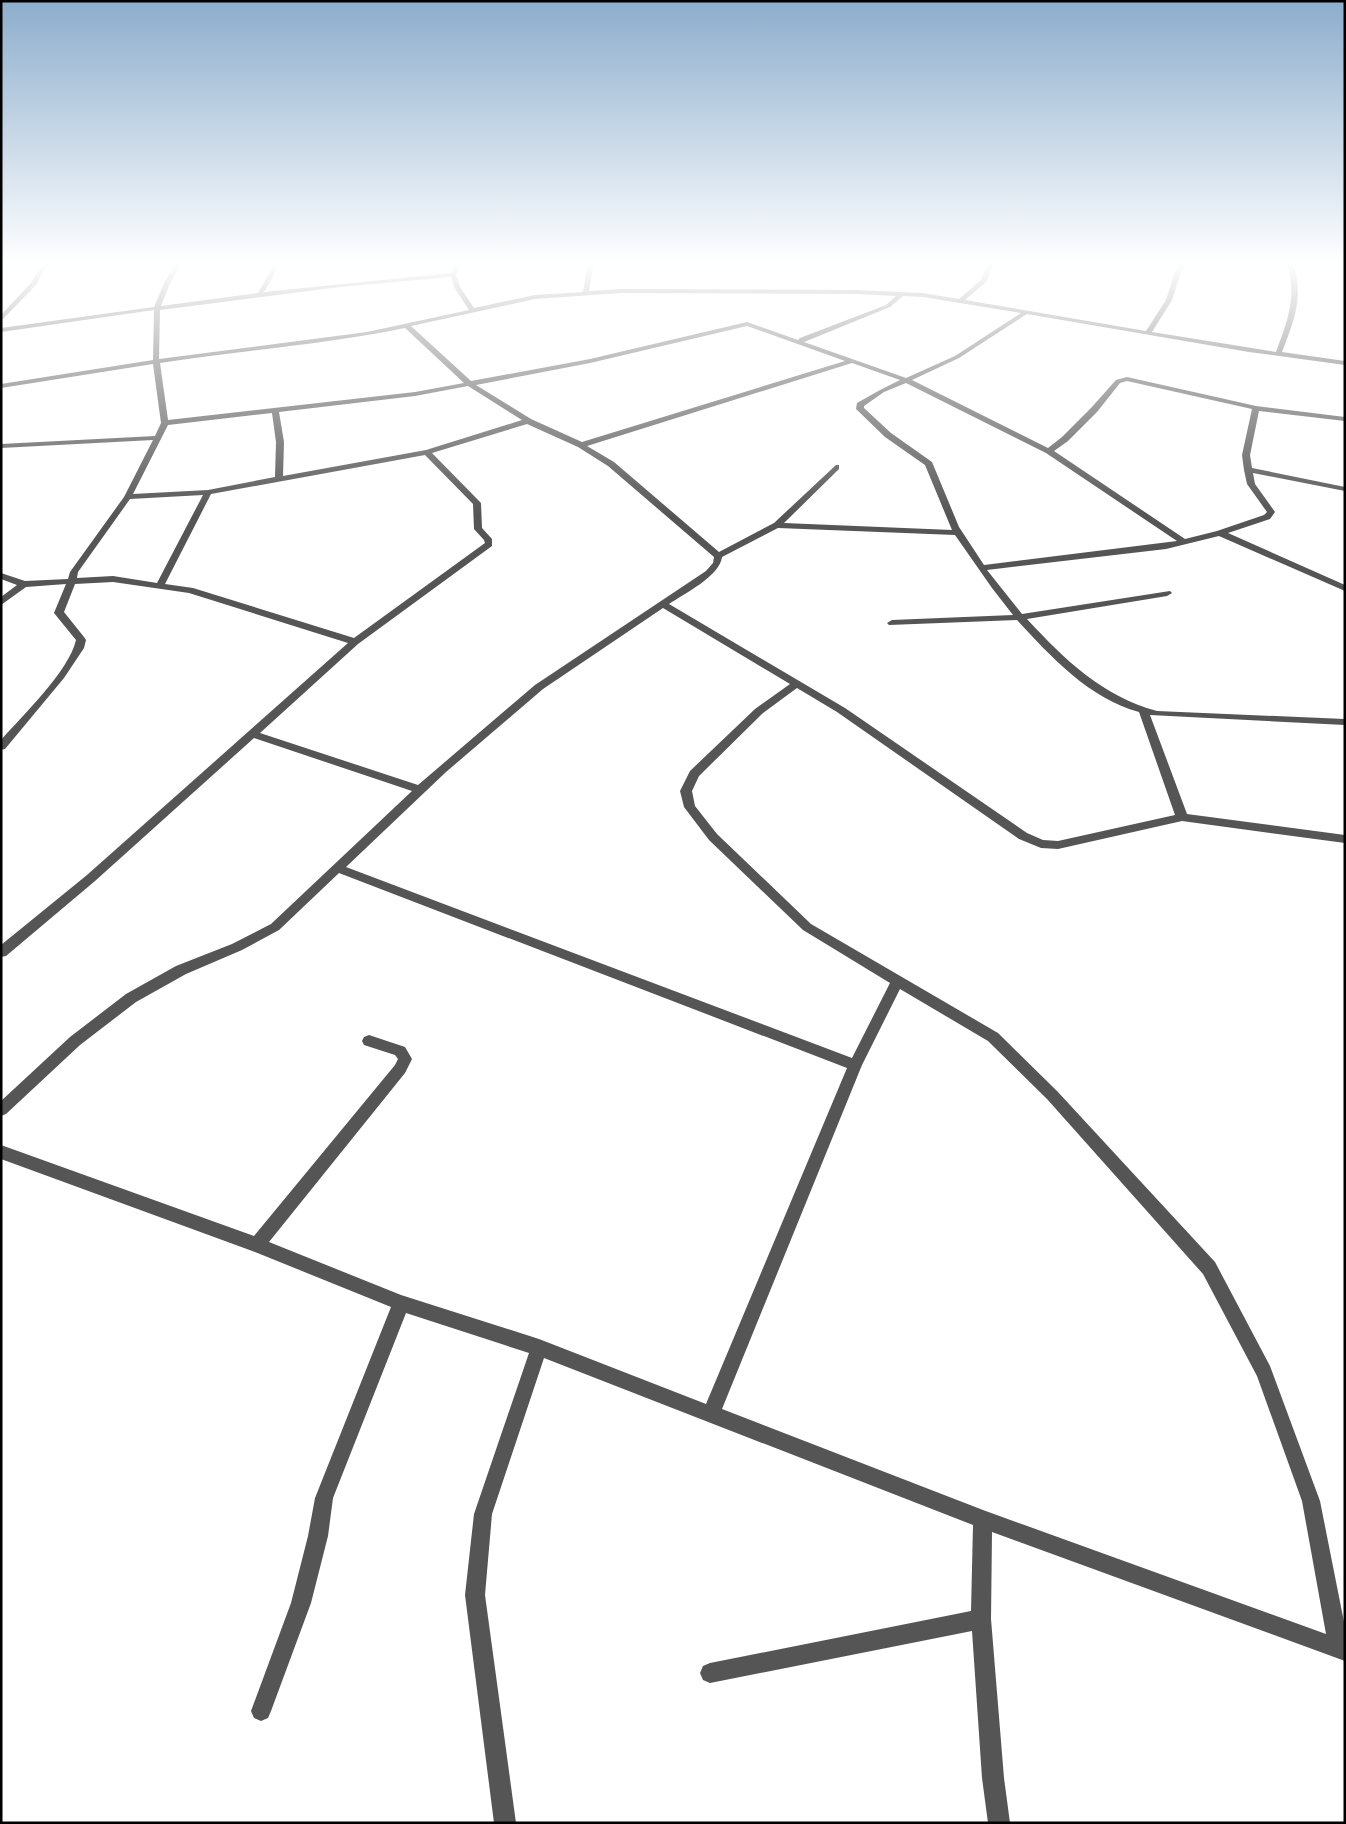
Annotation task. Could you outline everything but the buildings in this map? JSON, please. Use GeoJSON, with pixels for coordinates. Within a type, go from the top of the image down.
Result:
{"type":"FeatureCollection","features":[{"type":"Feature","properties":{"kind":"street"},"geometry":{"type":"LineString","coordinates":[[1,746],[72,664],[82,647],[81,639],[60,614],[59,610],[74,572],[83,557],[110,525],[128,497],[165,423],[156,361],[156,346]]}},
{"type":"Feature","properties":{"kind":"street"},"geometry":{"type":"LineString","coordinates":[[1,386],[156,361],[280,346]]}},
{"type":"Feature","properties":{"kind":"street"},"geometry":{"type":"LineString","coordinates":[[429,346],[470,384],[528,421],[581,445],[611,464],[718,556]]}},
{"type":"Feature","properties":{"kind":"street"},"geometry":{"type":"LineString","coordinates":[[165,423],[275,412],[415,394],[590,361],[650,346]]}},
{"type":"Feature","properties":{"kind":"street"},"geometry":{"type":"LineString","coordinates":[[813,346],[906,380],[1050,451],[1184,541]]}},
{"type":"Feature","properties":{"kind":"street"},"geometry":{"type":"LineString","coordinates":[[974,346],[957,357],[862,402],[860,409],[888,435],[929,464],[958,533],[1020,617],[1086,682],[1127,707],[1144,713],[1345,722]]}},
{"type":"Feature","properties":{"kind":"street"},"geometry":{"type":"LineString","coordinates":[[1229,346],[1345,363]]}},
{"type":"Feature","properties":{"kind":"street"},"geometry":{"type":"LineString","coordinates":[[1278,354],[1281,346]]}},
{"type":"Feature","properties":{"kind":"street"},"geometry":{"type":"LineString","coordinates":[[581,445],[852,361]]}},
{"type":"Feature","properties":{"kind":"street"},"geometry":{"type":"LineString","coordinates":[[1050,451],[1088,416],[1118,381],[1126,380],[1256,408],[1345,419]]}},
{"type":"Feature","properties":{"kind":"street"},"geometry":{"type":"LineString","coordinates":[[982,568],[1121,552],[1184,541],[1220,533],[1267,517],[1271,512],[1251,484],[1246,455],[1256,408]]}},
{"type":"Feature","properties":{"kind":"street"},"geometry":{"type":"LineString","coordinates":[[275,412],[280,442],[279,478]]}},
{"type":"Feature","properties":{"kind":"street"},"geometry":{"type":"LineString","coordinates":[[128,497],[208,492],[427,452],[528,421]]}},
{"type":"Feature","properties":{"kind":"street"},"geometry":{"type":"LineString","coordinates":[[1,446],[156,438]]}},
{"type":"Feature","properties":{"kind":"street"},"geometry":{"type":"LineString","coordinates":[[1,952],[91,878],[355,642],[489,544],[488,539],[478,528],[477,503],[427,452]]}},
{"type":"Feature","properties":{"kind":"street"},"geometry":{"type":"LineString","coordinates":[[718,556],[777,525],[836,467]]}},
{"type":"Feature","properties":{"kind":"street"},"geometry":{"type":"LineString","coordinates":[[1248,470],[1345,489]]}},
{"type":"Feature","properties":{"kind":"street"},"geometry":{"type":"LineString","coordinates":[[160,585],[208,492]]}},
{"type":"Feature","properties":{"kind":"street"},"geometry":{"type":"LineString","coordinates":[[777,525],[958,533]]}},
{"type":"Feature","properties":{"kind":"street"},"geometry":{"type":"LineString","coordinates":[[1220,533],[1345,588]]}},
{"type":"Feature","properties":{"kind":"street"},"geometry":{"type":"LineString","coordinates":[[1,1110],[75,1041],[131,998],[181,970],[237,947],[275,927],[421,790],[539,686],[709,573],[717,564],[718,556]]}},
{"type":"Feature","properties":{"kind":"street"},"geometry":{"type":"LineString","coordinates":[[1,576],[24,584],[113,579],[160,585],[235,603],[355,642]]}},
{"type":"Feature","properties":{"kind":"street"},"geometry":{"type":"LineString","coordinates":[[1,602],[24,584]]}},
{"type":"Feature","properties":{"kind":"street"},"geometry":{"type":"LineString","coordinates":[[892,623],[1020,617],[1167,593]]}},
{"type":"Feature","properties":{"kind":"street"},"geometry":{"type":"LineString","coordinates":[[662,604],[840,710],[1023,836],[1041,844],[1058,845],[1182,817],[1345,839]]}},
{"type":"Feature","properties":{"kind":"street"},"geometry":{"type":"LineString","coordinates":[[796,684],[759,711],[694,774],[686,791],[690,807],[713,837],[808,927],[993,1037],[1052,1095],[1209,1268],[1264,1372],[1311,1501],[1342,1650]]}},
{"type":"Feature","properties":{"kind":"street"},"geometry":{"type":"LineString","coordinates":[[1144,713],[1182,817]]}},
{"type":"Feature","properties":{"kind":"street"},"geometry":{"type":"LineString","coordinates":[[252,734],[421,790]]}},
{"type":"Feature","properties":{"kind":"street"},"geometry":{"type":"LineString","coordinates":[[338,868],[855,1066]]}},
{"type":"Feature","properties":{"kind":"street"},"geometry":{"type":"LineString","coordinates":[[711,1414],[855,1066],[898,980]]}},
{"type":"Feature","properties":{"kind":"street"},"geometry":{"type":"LineString","coordinates":[[257,1245],[400,1069],[405,1059],[400,1051],[369,1041]]}},
{"type":"Feature","properties":{"kind":"street"},"geometry":{"type":"LineString","coordinates":[[1,1152],[257,1245],[401,1303],[539,1348],[983,1518],[1342,1650]]}},
{"type":"Feature","properties":{"kind":"street"},"geometry":{"type":"LineString","coordinates":[[261,1710],[300,1603],[318,1536],[324,1498],[401,1303]]}},
{"type":"Feature","properties":{"kind":"street"},"geometry":{"type":"LineString","coordinates":[[505,1823],[475,1595],[483,1514],[539,1348]]}},
{"type":"Feature","properties":{"kind":"street"},"geometry":{"type":"LineString","coordinates":[[983,1518],[981,1619],[993,1778],[999,1823]]}},
{"type":"Feature","properties":{"kind":"street"},"geometry":{"type":"LineString","coordinates":[[710,1673],[981,1619]]}}]}
